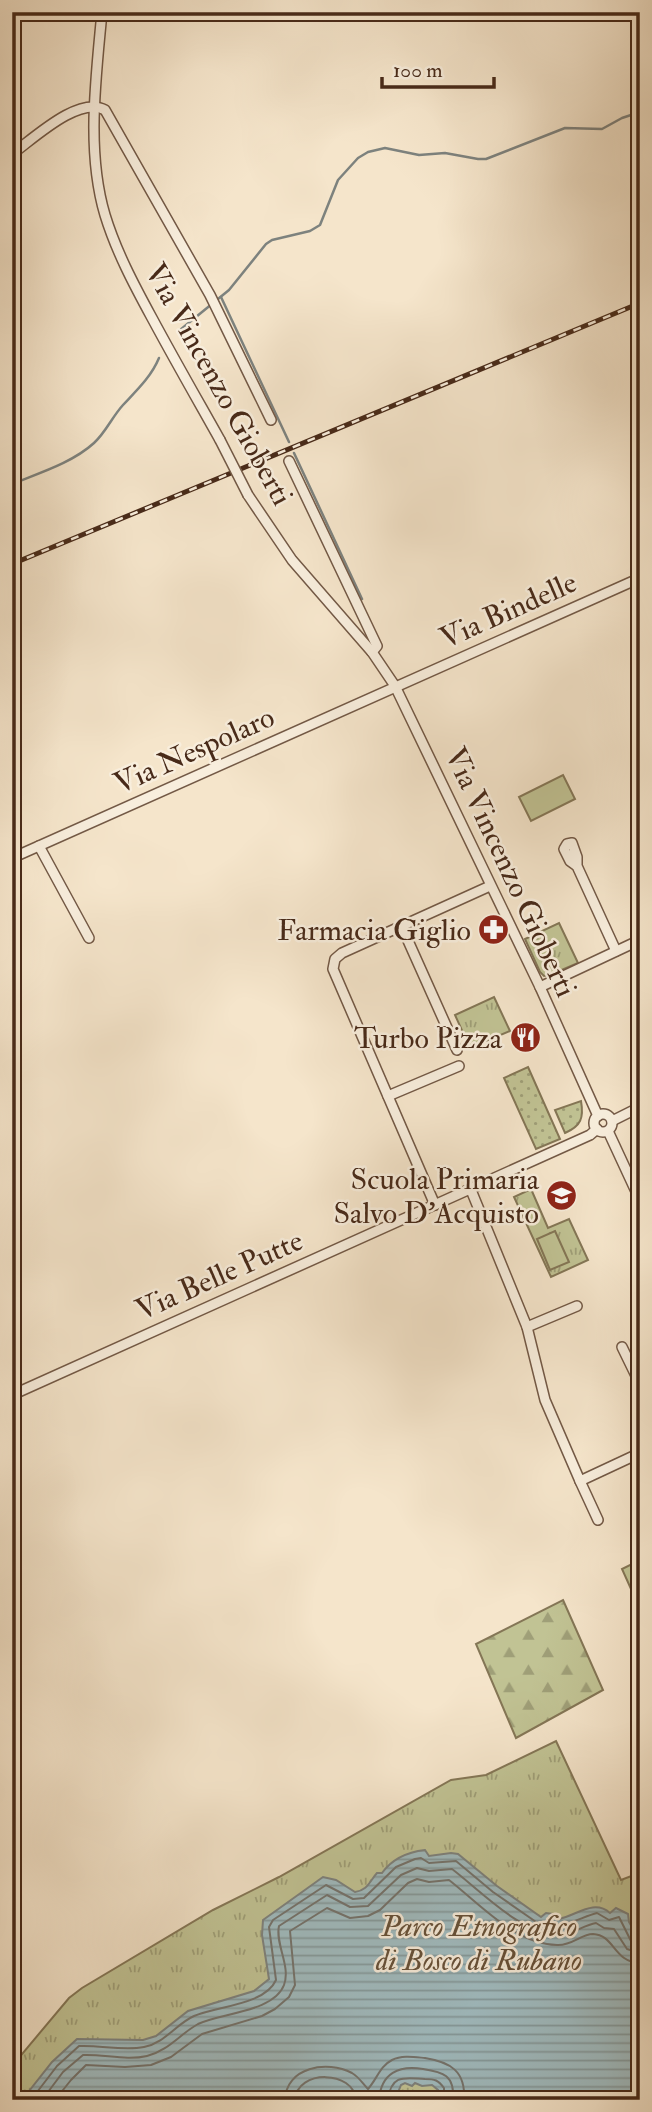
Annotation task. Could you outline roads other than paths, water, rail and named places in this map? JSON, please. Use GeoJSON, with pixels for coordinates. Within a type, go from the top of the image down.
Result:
{"type":"FeatureCollection","features":[{"type":"Feature","properties":{"kind":"street","name":"Via Vincenzo Gioberti"},"geometry":{"type":"LineString","coordinates":[[102,12],[95,107],[97,170],[105,213],[116,244],[142,299],[248,495],[292,560],[372,652],[395,686],[489,886],[540,987],[598,1116]]}},
{"type":"Feature","properties":{"kind":"street","name":"Via Vincenzo Gioberti"},"geometry":{"type":"LineString","coordinates":[[95,107],[104,110],[210,295],[271,420]]}},
{"type":"Feature","properties":{"kind":"street"},"geometry":{"type":"LineString","coordinates":[[12,154],[75,109],[95,107]]}},
{"type":"Feature","properties":{"kind":"street","name":"Via Vincenzo Gioberti"},"geometry":{"type":"LineString","coordinates":[[289,461],[377,646],[372,652]]}},
{"type":"Feature","properties":{"kind":"street","name":"Via Bindelle"},"geometry":{"type":"LineString","coordinates":[[395,686],[640,578]]}},
{"type":"Feature","properties":{"kind":"street","name":"Via Nespolaro"},"geometry":{"type":"LineString","coordinates":[[12,858],[395,686]]}},
{"type":"Feature","properties":{"kind":"street"},"geometry":{"type":"LineString","coordinates":[[39,846],[89,938]]}},
{"type":"Feature","properties":{"kind":"street"},"geometry":{"type":"LineString","coordinates":[[577,866],[616,951]]}},
{"type":"Feature","properties":{"kind":"street"},"geometry":{"type":"LineString","coordinates":[[435,1205],[333,969],[335,959],[342,953],[489,886]]}},
{"type":"Feature","properties":{"kind":"street"},"geometry":{"type":"LineString","coordinates":[[401,925],[457,1050]]}},
{"type":"Feature","properties":{"kind":"street"},"geometry":{"type":"LineString","coordinates":[[540,987],[640,940]]}},
{"type":"Feature","properties":{"kind":"street"},"geometry":{"type":"LineString","coordinates":[[388,1096],[460,1066]]}},
{"type":"Feature","properties":{"kind":"street"},"geometry":{"type":"LineString","coordinates":[[640,1107],[612,1121],[608,1131],[640,1200]]}},
{"type":"Feature","properties":{"kind":"street"},"geometry":{"type":"LineString","coordinates":[[608,1131],[597,1129],[594,1122],[598,1116],[607,1115],[612,1121]]}},
{"type":"Feature","properties":{"kind":"street","name":"Via Belle Putte"},"geometry":{"type":"LineString","coordinates":[[12,1395],[471,1190],[590,1135],[597,1129]]}},
{"type":"Feature","properties":{"kind":"street"},"geometry":{"type":"LineString","coordinates":[[471,1190],[527,1327],[545,1400],[598,1520]]}},
{"type":"Feature","properties":{"kind":"street"},"geometry":{"type":"LineString","coordinates":[[527,1327],[578,1307]]}},
{"type":"Feature","properties":{"kind":"street"},"geometry":{"type":"LineString","coordinates":[[622,1347],[640,1384]]}},
{"type":"Feature","properties":{"kind":"street"},"geometry":{"type":"LineString","coordinates":[[580,1481],[640,1453]]}},
{"type":"Feature","properties":{"kind":"water","name":"Parco Etnografico di Bosco di Rubano"},"geometry":{"type":"Polygon","coordinates":[[[425,1850],[429,1856],[458,1854],[541,1917],[546,1913],[553,1914],[558,1919],[564,1918],[597,1907],[610,1913],[616,1908],[628,1914],[629,1922],[640,1941],[640,2100],[436,2100],[438,2090],[432,2085],[422,2086],[415,2083],[412,2086],[405,2083],[401,2085],[395,2100],[342,2100],[340,2096],[322,2093],[302,2100],[22,2100],[52,2062],[77,2039],[143,2040],[156,2036],[188,2011],[254,1991],[269,1979],[262,1935],[263,1920],[323,1877],[336,1880],[355,1892],[359,1891],[366,1887],[377,1873],[382,1873],[396,1860],[425,1850]]]}},
{"type":"Feature","properties":{"kind":"waterway"},"geometry":{"type":"LineString","coordinates":[[180,330],[229,290],[266,244],[272,240],[310,231],[320,225],[338,180],[358,158],[368,152],[385,148],[419,155],[445,153],[486,159],[565,128],[602,129],[640,112]]}},
{"type":"Feature","properties":{"kind":"waterway"},"geometry":{"type":"LineString","coordinates":[[221,297],[289,442]]}},
{"type":"Feature","properties":{"kind":"waterway"},"geometry":{"type":"LineString","coordinates":[[12,484],[66,462],[94,443],[148,377],[159,358]]}},
{"type":"Feature","properties":{"kind":"waterway"},"geometry":{"type":"LineString","coordinates":[[294,453],[362,599]]}},
{"type":"Feature","properties":{"kind":"railway"},"geometry":{"type":"LineString","coordinates":[[12,564],[640,303]]}},
{"type":"Feature","properties":{"kind":"place","name":"Farmacia Giglio"},"geometry":{"type":"Point","coordinates":[494,930]}},
{"type":"Feature","properties":{"kind":"place","name":"Turbo Pizza"},"geometry":{"type":"Point","coordinates":[525,1038]}},
{"type":"Feature","properties":{"kind":"place","name":"Scuola Primaria Salvo D’Acquisto"},"geometry":{"type":"Point","coordinates":[562,1196]}}]}
